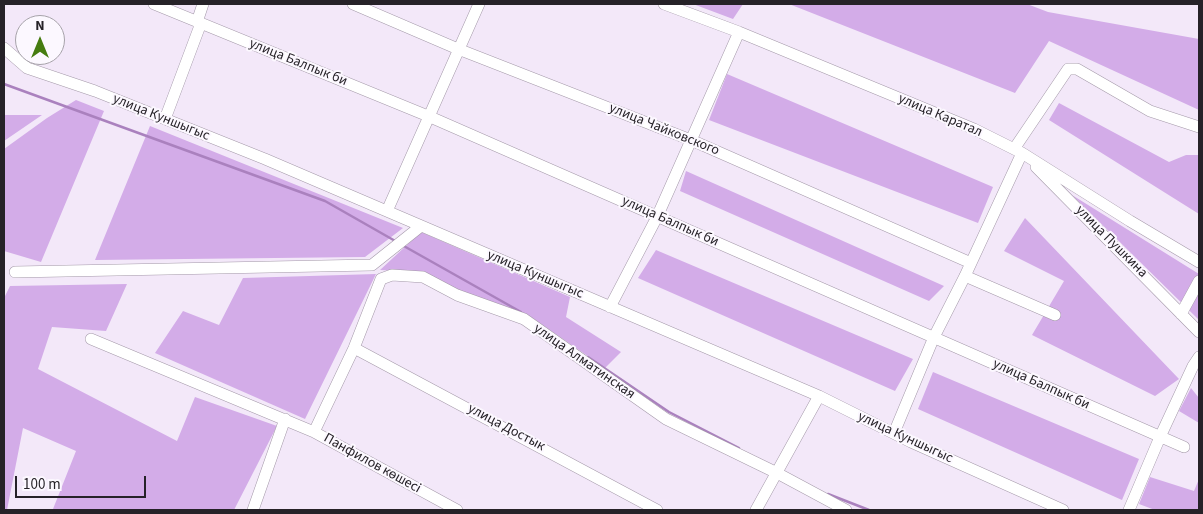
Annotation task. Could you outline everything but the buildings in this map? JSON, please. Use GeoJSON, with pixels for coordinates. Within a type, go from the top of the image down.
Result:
{"type":"FeatureCollection","features":[{"type":"Feature","properties":{"kind":"street","name":"улица Балпык би"},"geometry":{"type":"LineString","coordinates":[[154,4],[428,116],[1184,447]]}},
{"type":"Feature","properties":{"kind":"street"},"geometry":{"type":"LineString","coordinates":[[165,119],[199,22],[203,4]]}},
{"type":"Feature","properties":{"kind":"street","name":"улица Чайковского"},"geometry":{"type":"LineString","coordinates":[[353,4],[458,49],[691,140],[971,263]]}},
{"type":"Feature","properties":{"kind":"street"},"geometry":{"type":"LineString","coordinates":[[387,212],[479,4]]}},
{"type":"Feature","properties":{"kind":"street","name":"улица Каратал"},"geometry":{"type":"LineString","coordinates":[[664,4],[739,32],[974,130],[1018,151],[1199,262]]}},
{"type":"Feature","properties":{"kind":"street"},"geometry":{"type":"LineString","coordinates":[[610,307],[657,216],[739,32]]}},
{"type":"Feature","properties":{"kind":"street","name":"улица Куншыгыс"},"geometry":{"type":"LineString","coordinates":[[4,48],[27,68],[95,91],[265,159],[819,396],[894,434],[1063,510]]}},
{"type":"Feature","properties":{"kind":"street"},"geometry":{"type":"LineString","coordinates":[[894,434],[934,337],[971,263],[1018,151],[1068,69],[1077,69],[1150,111],[1199,127]]}},
{"type":"Feature","properties":{"kind":"street","name":"улица Пушкина"},"geometry":{"type":"LineString","coordinates":[[1018,151],[1199,332]]}},
{"type":"Feature","properties":{"kind":"street"},"geometry":{"type":"LineString","coordinates":[[15,272],[372,265],[421,226]]}},
{"type":"Feature","properties":{"kind":"street","name":"улица Алматинская"},"geometry":{"type":"LineString","coordinates":[[354,348],[381,278],[392,275],[423,277],[457,295],[524,319],[666,419],[777,473],[846,510]]}},
{"type":"Feature","properties":{"kind":"street"},"geometry":{"type":"LineString","coordinates":[[965,276],[1055,315]]}},
{"type":"Feature","properties":{"kind":"street"},"geometry":{"type":"LineString","coordinates":[[1182,314],[1199,281]]}},
{"type":"Feature","properties":{"kind":"street","name":"Панфилов көшесі"},"geometry":{"type":"LineString","coordinates":[[91,339],[314,432],[457,510]]}},
{"type":"Feature","properties":{"kind":"street"},"geometry":{"type":"LineString","coordinates":[[314,432],[354,348]]}},
{"type":"Feature","properties":{"kind":"street","name":"улица Достык"},"geometry":{"type":"LineString","coordinates":[[354,348],[657,510]]}},
{"type":"Feature","properties":{"kind":"street"},"geometry":{"type":"LineString","coordinates":[[1129,510],[1160,437],[1199,357]]}},
{"type":"Feature","properties":{"kind":"street"},"geometry":{"type":"LineString","coordinates":[[756,510],[819,396]]}},
{"type":"Feature","properties":{"kind":"street"},"geometry":{"type":"LineString","coordinates":[[253,510],[285,420]]}},
{"type":"Feature","properties":{"kind":"shaded area"},"geometry":{"type":"Polygon","coordinates":[[[693,4],[743,4],[733,19],[693,4]]]}},
{"type":"Feature","properties":{"kind":"shaded area"},"geometry":{"type":"Polygon","coordinates":[[[789,4],[1027,4],[1048,12],[1199,39],[1199,110],[1049,41],[1015,93],[789,4]]]}},
{"type":"Feature","properties":{"kind":"shaded area"},"geometry":{"type":"Polygon","coordinates":[[[727,74],[993,187],[978,223],[709,120],[727,74]]]}},
{"type":"Feature","properties":{"kind":"shaded area"},"geometry":{"type":"Polygon","coordinates":[[[76,100],[104,111],[41,262],[4,251],[4,149],[76,100]]]}},
{"type":"Feature","properties":{"kind":"shaded area"},"geometry":{"type":"Polygon","coordinates":[[[1059,103],[1169,162],[1186,155],[1199,155],[1199,214],[1049,120],[1059,103]]]}},
{"type":"Feature","properties":{"kind":"shaded area"},"geometry":{"type":"Polygon","coordinates":[[[4,115],[42,115],[4,141],[4,115]]]}},
{"type":"Feature","properties":{"kind":"shaded area"},"geometry":{"type":"Polygon","coordinates":[[[150,126],[403,228],[365,257],[95,260],[150,126]]]}},
{"type":"Feature","properties":{"kind":"shaded area"},"geometry":{"type":"Polygon","coordinates":[[[686,171],[944,286],[929,301],[680,191],[686,171]]]}},
{"type":"Feature","properties":{"kind":"shaded area"},"geometry":{"type":"Polygon","coordinates":[[[1072,195],[1199,274],[1199,320],[1072,195]]]}},
{"type":"Feature","properties":{"kind":"shaded area"},"geometry":{"type":"Polygon","coordinates":[[[1025,218],[1179,379],[1155,396],[1032,335],[1064,281],[1004,251],[1025,218]]]}},
{"type":"Feature","properties":{"kind":"shaded area"},"geometry":{"type":"Polygon","coordinates":[[[421,232],[570,297],[566,317],[621,352],[605,368],[528,315],[456,289],[420,272],[380,270],[421,232]]]}},
{"type":"Feature","properties":{"kind":"shaded area"},"geometry":{"type":"Polygon","coordinates":[[[656,250],[913,359],[895,391],[638,278],[656,250]]]}},
{"type":"Feature","properties":{"kind":"shaded area"},"geometry":{"type":"Polygon","coordinates":[[[376,274],[305,419],[155,353],[183,311],[219,325],[243,278],[376,274]]]}},
{"type":"Feature","properties":{"kind":"shaded area"},"geometry":{"type":"Polygon","coordinates":[[[127,284],[106,331],[52,327],[38,369],[177,441],[195,397],[277,426],[234,510],[53,509],[76,451],[23,428],[7,510],[4,510],[4,298],[10,286],[127,284]]]}},
{"type":"Feature","properties":{"kind":"shaded area"},"geometry":{"type":"Polygon","coordinates":[[[933,372],[1139,459],[1122,500],[918,409],[933,372]]]}},
{"type":"Feature","properties":{"kind":"shaded area"},"geometry":{"type":"Polygon","coordinates":[[[1191,388],[1199,398],[1199,423],[1179,411],[1191,388]]]}},
{"type":"Feature","properties":{"kind":"shaded area"},"geometry":{"type":"Polygon","coordinates":[[[1150,477],[1194,491],[1199,479],[1199,510],[1155,510],[1139,504],[1150,477]]]}},
{"type":"Feature","properties":{"kind":"waterway"},"geometry":{"type":"LineString","coordinates":[[4,84],[325,201],[397,242]]}},
{"type":"Feature","properties":{"kind":"waterway"},"geometry":{"type":"LineString","coordinates":[[402,245],[521,312]]}},
{"type":"Feature","properties":{"kind":"waterway"},"geometry":{"type":"LineString","coordinates":[[588,357],[669,412],[739,448]]}},
{"type":"Feature","properties":{"kind":"waterway"},"geometry":{"type":"LineString","coordinates":[[828,494],[869,510]]}}]}
